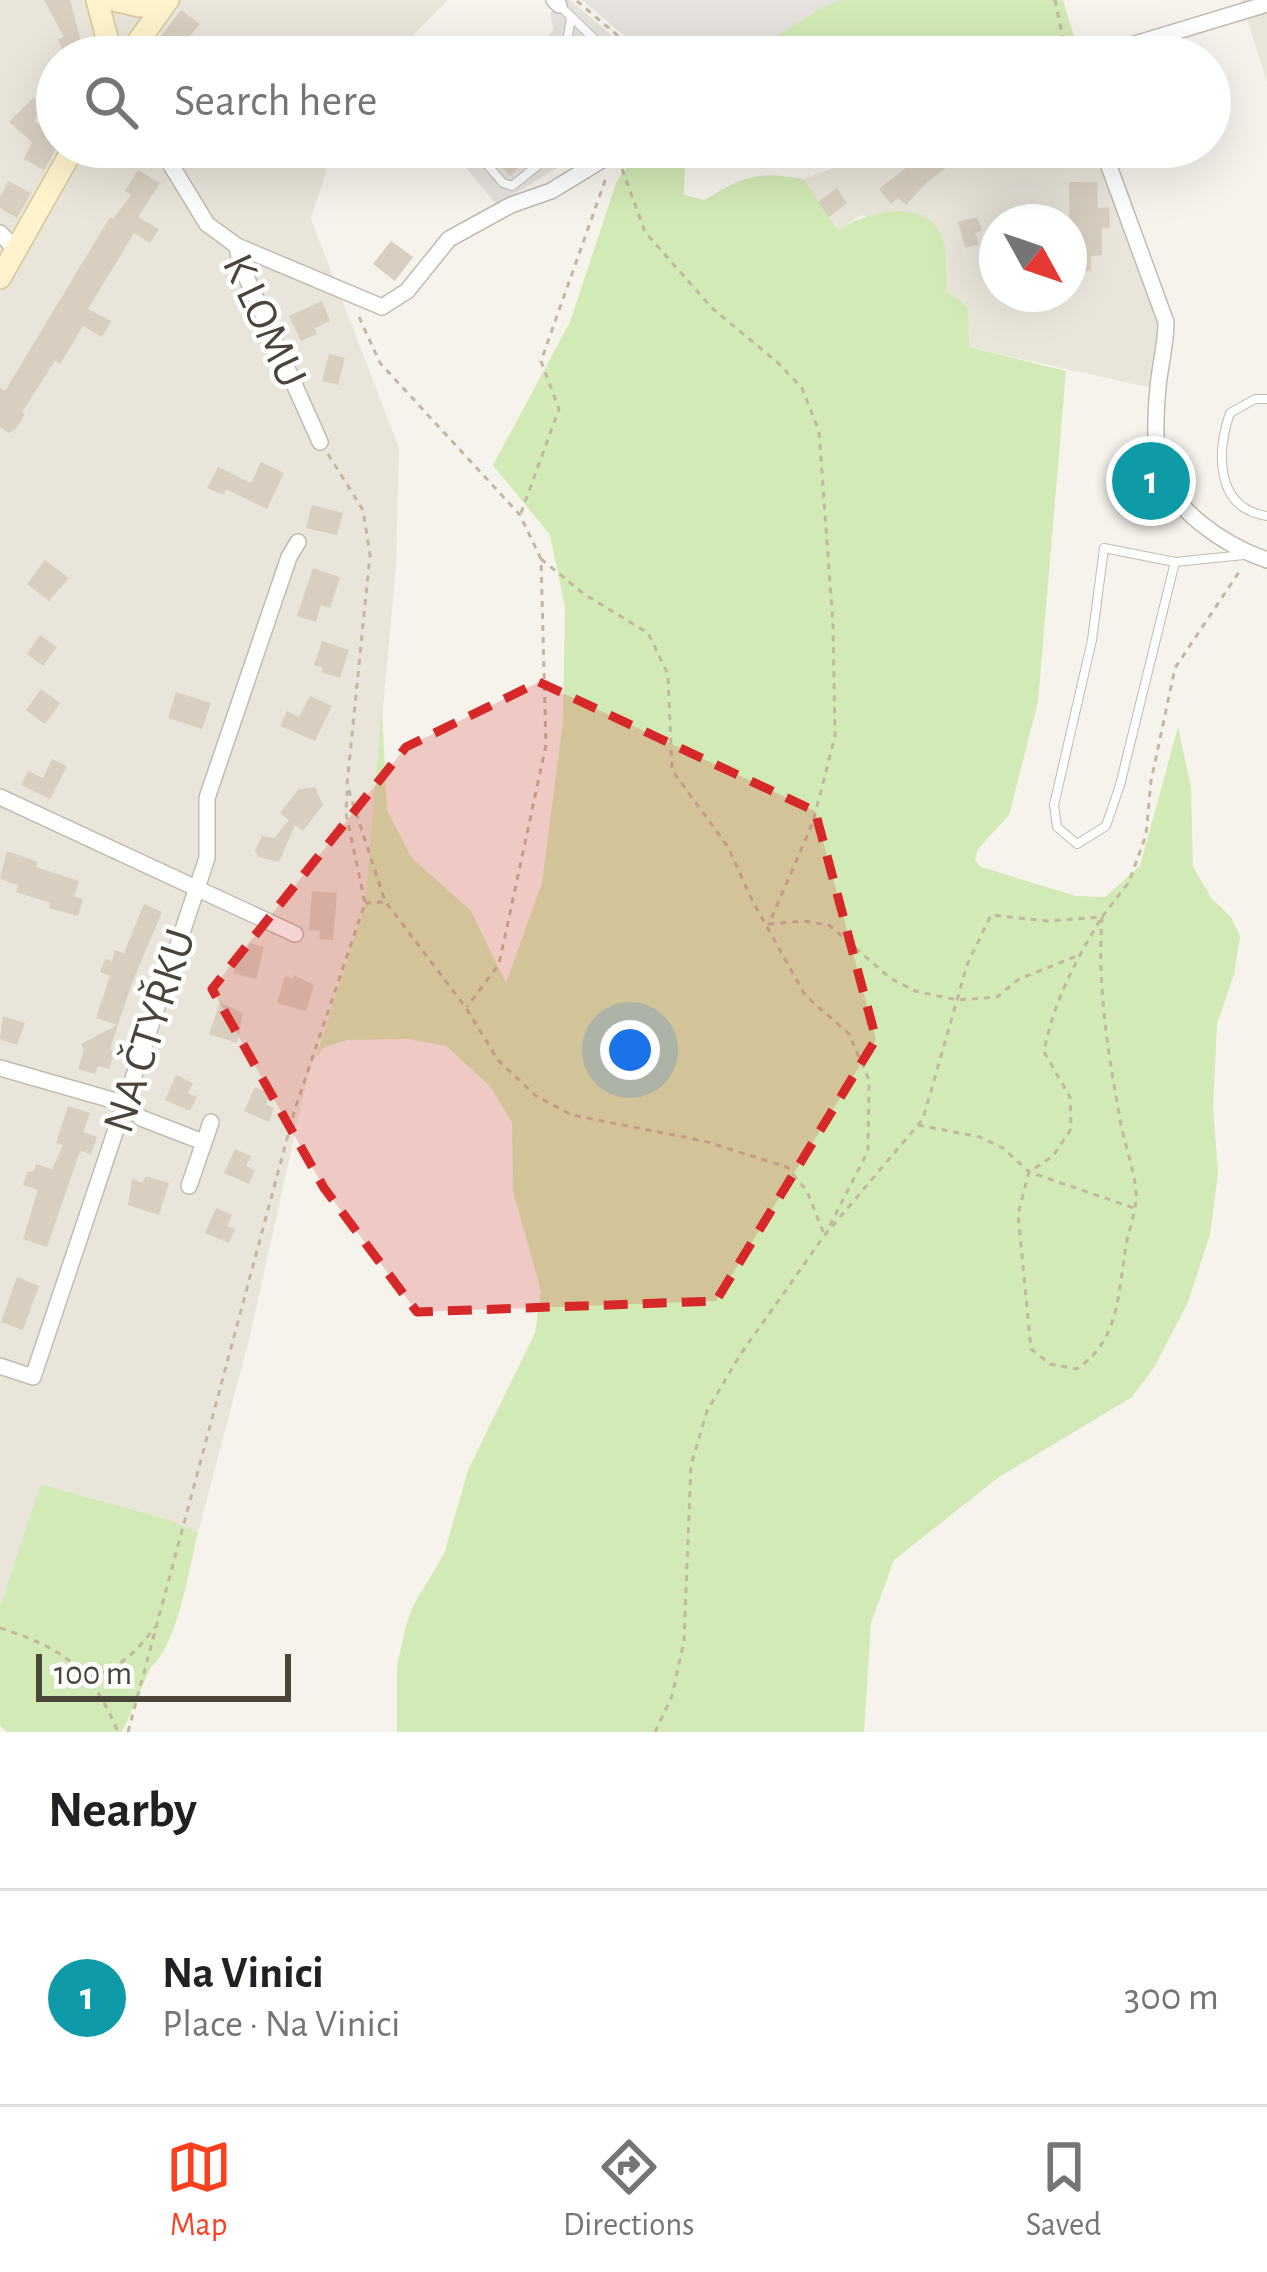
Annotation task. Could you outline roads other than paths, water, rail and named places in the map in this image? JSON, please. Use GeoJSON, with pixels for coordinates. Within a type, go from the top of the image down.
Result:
{"type":"FeatureCollection","features":[{"type":"Feature","properties":{"kind":"main road"},"geometry":{"type":"LineString","coordinates":[[97,0],[106,36]]}},
{"type":"Feature","properties":{"kind":"main road"},"geometry":{"type":"LineString","coordinates":[[113,0],[139,6],[166,2]]}},
{"type":"Feature","properties":{"kind":"main road"},"geometry":{"type":"LineString","coordinates":[[143,36],[166,2]]}},
{"type":"Feature","properties":{"kind":"main road"},"geometry":{"type":"LineString","coordinates":[[0,278],[8,242],[59,168]]}},
{"type":"Feature","properties":{"kind":"street"},"geometry":{"type":"LineString","coordinates":[[1161,36],[1267,4]]}},
{"type":"Feature","properties":{"kind":"street","name":"K LOMU"},"geometry":{"type":"LineString","coordinates":[[173,168],[207,224],[237,246],[257,304],[320,442]]}},
{"type":"Feature","properties":{"kind":"street"},"geometry":{"type":"LineString","coordinates":[[237,246],[382,307],[407,291],[449,239],[589,168]]}},
{"type":"Feature","properties":{"kind":"street"},"geometry":{"type":"LineString","coordinates":[[1110,168],[1166,322],[1166,352],[1158,386],[1158,462],[1174,495],[1190,513],[1218,536],[1259,557]]}},
{"type":"Feature","properties":{"kind":"street"},"geometry":{"type":"LineString","coordinates":[[295,934],[196,889],[207,858],[207,798],[289,556],[298,542]]}},
{"type":"Feature","properties":{"kind":"street","name":"NA ČTYŘKU"},"geometry":{"type":"LineString","coordinates":[[0,797],[196,889],[33,1377],[0,1366]]}},
{"type":"Feature","properties":{"kind":"street"},"geometry":{"type":"LineString","coordinates":[[0,1068],[126,1104],[141,1118],[203,1142]]}},
{"type":"Feature","properties":{"kind":"street"},"geometry":{"type":"LineString","coordinates":[[189,1186],[211,1122]]}},
{"type":"Feature","properties":{"kind":"lane"},"geometry":{"type":"LineString","coordinates":[[565,5],[567,36]]}},
{"type":"Feature","properties":{"kind":"lane"},"geometry":{"type":"LineString","coordinates":[[565,5],[594,36]]}},
{"type":"Feature","properties":{"kind":"lane"},"geometry":{"type":"LineString","coordinates":[[490,168],[512,187],[535,168]]}},
{"type":"Feature","properties":{"kind":"lane"},"geometry":{"type":"LineString","coordinates":[[1267,399],[1255,399],[1229,412],[1219,446],[1222,475],[1236,500],[1267,516]]}},
{"type":"Feature","properties":{"kind":"lane"},"geometry":{"type":"LineString","coordinates":[[1175,562],[1106,826],[1077,844],[1057,827],[1054,805],[1092,640],[1104,548],[1175,562],[1259,557]]}},
{"type":"Feature","properties":{"kind":"place","name":"Na Vinici"},"geometry":{"type":"Point","coordinates":[1151,481]}}]}
